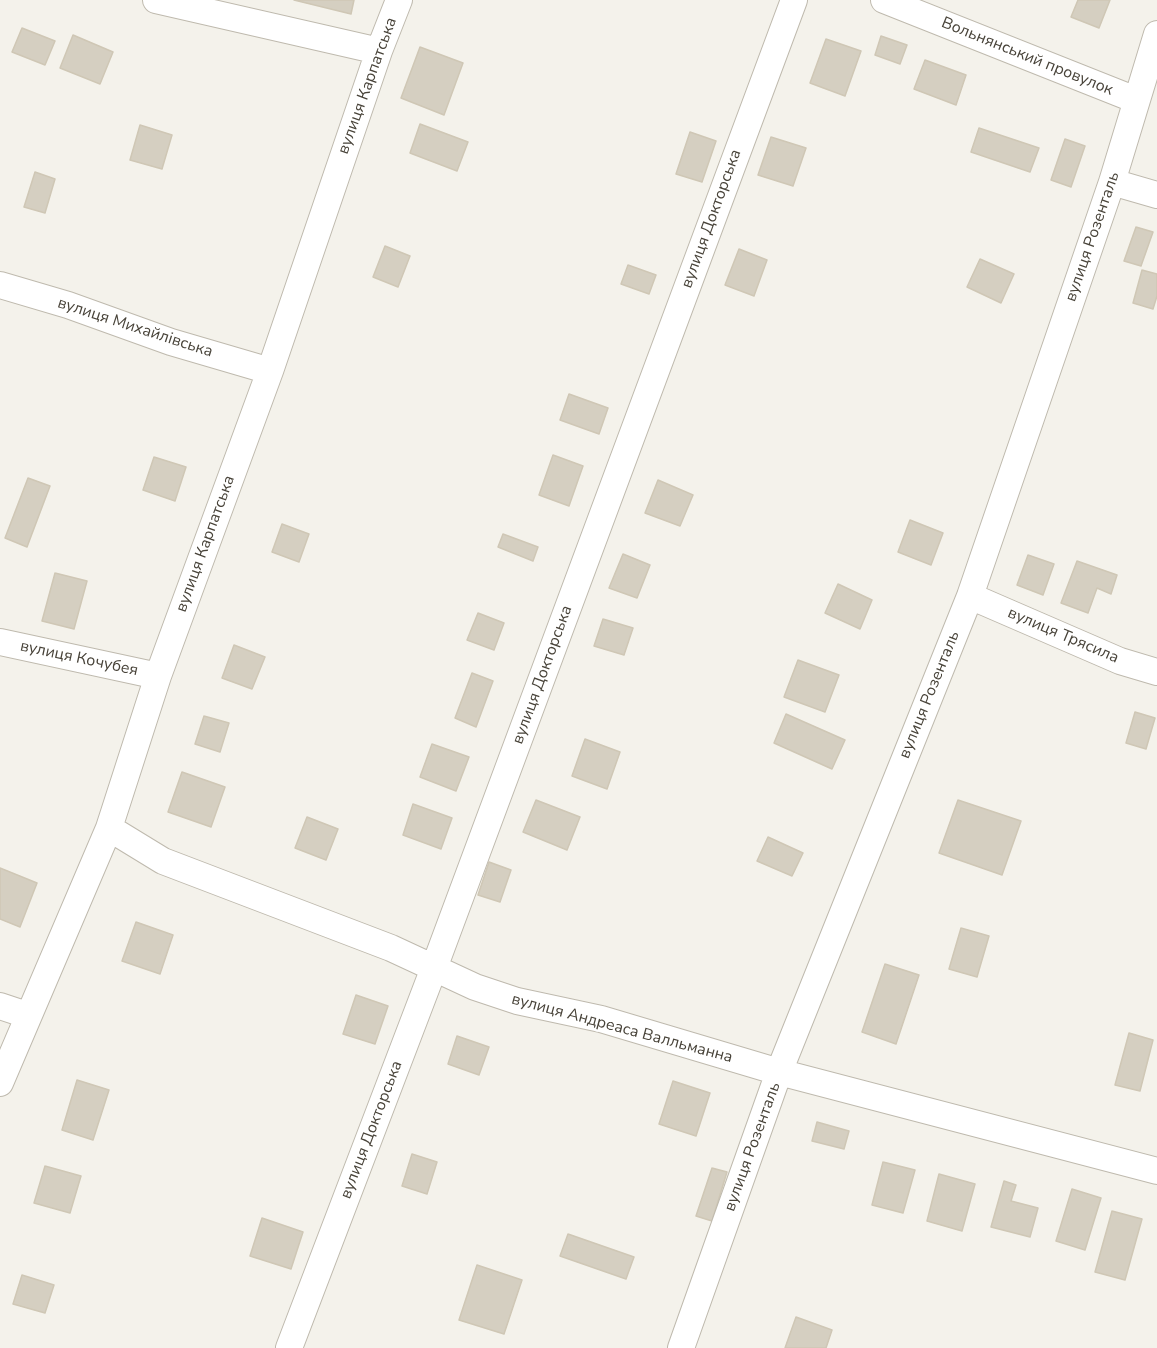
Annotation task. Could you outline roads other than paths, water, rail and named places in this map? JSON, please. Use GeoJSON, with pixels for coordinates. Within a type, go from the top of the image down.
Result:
{"type":"FeatureCollection","features":[{"type":"Feature","properties":{"kind":"street"},"geometry":{"type":"LineString","coordinates":[[156,0],[379,51]]}},
{"type":"Feature","properties":{"kind":"street","name":"вулиця Карпатська"},"geometry":{"type":"LineString","coordinates":[[0,1083],[27,1015],[109,828],[158,676],[270,370],[379,51],[399,0]]}},
{"type":"Feature","properties":{"kind":"street","name":"вулиця Докторська"},"geometry":{"type":"LineString","coordinates":[[289,1348],[434,968],[794,0]]}},
{"type":"Feature","properties":{"kind":"street","name":"Вольнянський провулок"},"geometry":{"type":"LineString","coordinates":[[885,0],[1136,100]]}},
{"type":"Feature","properties":{"kind":"street","name":"вулиця Розенталь"},"geometry":{"type":"LineString","coordinates":[[681,1348],[779,1072],[970,596],[1112,182],[1157,34]]}},
{"type":"Feature","properties":{"kind":"street"},"geometry":{"type":"LineString","coordinates":[[1112,182],[1157,195]]}},
{"type":"Feature","properties":{"kind":"street","name":"вулиця Михайлівська"},"geometry":{"type":"LineString","coordinates":[[0,285],[68,305],[171,342],[270,370]]}},
{"type":"Feature","properties":{"kind":"street","name":"вулиця Трясила"},"geometry":{"type":"LineString","coordinates":[[970,596],[1120,661],[1157,672]]}},
{"type":"Feature","properties":{"kind":"street","name":"вулиця Кочубея"},"geometry":{"type":"LineString","coordinates":[[0,642],[158,676]]}},
{"type":"Feature","properties":{"kind":"street","name":"вулиця Андреаса Валльманна"},"geometry":{"type":"LineString","coordinates":[[109,828],[164,861],[392,948],[475,987],[517,1001],[601,1019],[779,1072],[1157,1171]]}},
{"type":"Feature","properties":{"kind":"street"},"geometry":{"type":"LineString","coordinates":[[0,1006],[27,1015]]}}]}
